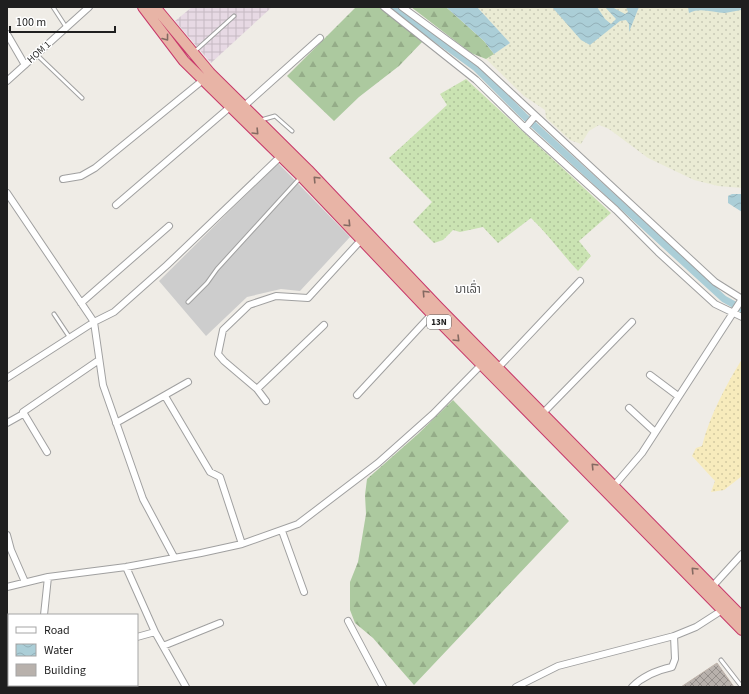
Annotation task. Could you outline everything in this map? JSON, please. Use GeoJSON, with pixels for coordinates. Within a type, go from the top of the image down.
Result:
{"type":"FeatureCollection","features":[{"type":"Feature","properties":{"kind":"highway","name":"13N"},"geometry":{"type":"LineString","coordinates":[[143,7],[184,61],[230,107],[283,153],[485,361]]}},
{"type":"Feature","properties":{"kind":"highway","name":"13N"},"geometry":{"type":"LineString","coordinates":[[154,7],[192,54],[259,121],[301,176],[432,314],[543,413],[614,487],[708,591]]}},
{"type":"Feature","properties":{"kind":"highway","name":"13N"},"geometry":{"type":"LineString","coordinates":[[495,370],[726,608],[742,630]]}},
{"type":"Feature","properties":{"kind":"highway","name":"13N"},"geometry":{"type":"LineString","coordinates":[[726,608],[742,617]]}},
{"type":"Feature","properties":{"kind":"street","name":"HOM 1"},"geometry":{"type":"LineString","coordinates":[[7,81],[89,7]]}},
{"type":"Feature","properties":{"kind":"street"},"geometry":{"type":"LineString","coordinates":[[384,7],[466,71],[715,304],[734,311],[742,317]]}},
{"type":"Feature","properties":{"kind":"street"},"geometry":{"type":"LineString","coordinates":[[402,7],[480,64],[715,282],[741,300],[642,453],[614,487]]}},
{"type":"Feature","properties":{"kind":"street"},"geometry":{"type":"LineString","coordinates":[[7,34],[24,65]]}},
{"type":"Feature","properties":{"kind":"street"},"geometry":{"type":"LineString","coordinates":[[244,107],[320,38]]}},
{"type":"Feature","properties":{"kind":"street"},"geometry":{"type":"LineString","coordinates":[[63,179],[81,176],[95,168],[203,80]]}},
{"type":"Feature","properties":{"kind":"street"},"geometry":{"type":"LineString","coordinates":[[116,205],[230,107]]}},
{"type":"Feature","properties":{"kind":"street"},"geometry":{"type":"LineString","coordinates":[[526,128],[535,116]]}},
{"type":"Feature","properties":{"kind":"street"},"geometry":{"type":"LineString","coordinates":[[7,378],[94,322],[114,312],[161,270],[283,153]]}},
{"type":"Feature","properties":{"kind":"street"},"geometry":{"type":"LineString","coordinates":[[7,193],[94,322],[103,385],[143,499],[174,557]]}},
{"type":"Feature","properties":{"kind":"street"},"geometry":{"type":"LineString","coordinates":[[81,303],[169,226]]}},
{"type":"Feature","properties":{"kind":"street"},"geometry":{"type":"LineString","coordinates":[[266,401],[258,389],[224,361],[218,354],[223,330],[249,305],[276,296],[308,298],[362,239]]}},
{"type":"Feature","properties":{"kind":"street"},"geometry":{"type":"LineString","coordinates":[[495,370],[580,281]]}},
{"type":"Feature","properties":{"kind":"street"},"geometry":{"type":"LineString","coordinates":[[358,395],[432,314]]}},
{"type":"Feature","properties":{"kind":"street"},"geometry":{"type":"LineString","coordinates":[[543,413],[632,322]]}},
{"type":"Feature","properties":{"kind":"street"},"geometry":{"type":"LineString","coordinates":[[258,389],[324,325]]}},
{"type":"Feature","properties":{"kind":"street"},"geometry":{"type":"LineString","coordinates":[[7,423],[23,414],[25,410],[99,360]]}},
{"type":"Feature","properties":{"kind":"street"},"geometry":{"type":"LineString","coordinates":[[7,587],[48,577],[126,567],[242,544],[282,531],[298,524],[378,463],[433,414],[485,361]]}},
{"type":"Feature","properties":{"kind":"street"},"geometry":{"type":"LineString","coordinates":[[650,376],[678,396]]}},
{"type":"Feature","properties":{"kind":"street"},"geometry":{"type":"LineString","coordinates":[[116,423],[188,382]]}},
{"type":"Feature","properties":{"kind":"street"},"geometry":{"type":"LineString","coordinates":[[165,396],[210,472],[220,476],[242,544]]}},
{"type":"Feature","properties":{"kind":"street"},"geometry":{"type":"LineString","coordinates":[[629,408],[655,432]]}},
{"type":"Feature","properties":{"kind":"street"},"geometry":{"type":"LineString","coordinates":[[23,414],[47,452]]}},
{"type":"Feature","properties":{"kind":"street"},"geometry":{"type":"LineString","coordinates":[[282,531],[304,592]]}},
{"type":"Feature","properties":{"kind":"street"},"geometry":{"type":"LineString","coordinates":[[7,535],[11,550],[25,582]]}},
{"type":"Feature","properties":{"kind":"street"},"geometry":{"type":"LineString","coordinates":[[708,591],[742,554]]}},
{"type":"Feature","properties":{"kind":"street"},"geometry":{"type":"LineString","coordinates":[[126,567],[155,632],[186,687]]}},
{"type":"Feature","properties":{"kind":"street"},"geometry":{"type":"LineString","coordinates":[[44,614],[48,577]]}},
{"type":"Feature","properties":{"kind":"street"},"geometry":{"type":"LineString","coordinates":[[516,687],[558,666],[674,636],[696,627],[726,608]]}},
{"type":"Feature","properties":{"kind":"street"},"geometry":{"type":"LineString","coordinates":[[348,622],[383,687]]}},
{"type":"Feature","properties":{"kind":"street"},"geometry":{"type":"LineString","coordinates":[[163,646],[220,623]]}},
{"type":"Feature","properties":{"kind":"street"},"geometry":{"type":"LineString","coordinates":[[138,637],[155,632]]}},
{"type":"Feature","properties":{"kind":"street"},"geometry":{"type":"LineString","coordinates":[[632,687],[638,681],[663,669],[672,667],[675,659],[674,636]]}},
{"type":"Feature","properties":{"kind":"lane"},"geometry":{"type":"LineString","coordinates":[[53,7],[66,28]]}},
{"type":"Feature","properties":{"kind":"lane"},"geometry":{"type":"LineString","coordinates":[[192,54],[234,16]]}},
{"type":"Feature","properties":{"kind":"lane"},"geometry":{"type":"LineString","coordinates":[[36,54],[82,98]]}},
{"type":"Feature","properties":{"kind":"lane"},"geometry":{"type":"LineString","coordinates":[[259,121],[275,116],[292,131]]}},
{"type":"Feature","properties":{"kind":"lane"},"geometry":{"type":"LineString","coordinates":[[188,302],[207,283],[216,270],[301,176]]}},
{"type":"Feature","properties":{"kind":"lane"},"geometry":{"type":"LineString","coordinates":[[54,314],[70,338]]}},
{"type":"Feature","properties":{"kind":"lane"},"geometry":{"type":"LineString","coordinates":[[720,660],[742,687]]}},
{"type":"Feature","properties":{"kind":"shaded area"},"geometry":{"type":"Polygon","coordinates":[[[192,7],[272,7],[211,63],[175,21],[192,7]]]}},
{"type":"Feature","properties":{"kind":"shaded area"},"geometry":{"type":"Polygon","coordinates":[[[278,163],[350,237],[300,291],[281,289],[247,297],[206,336],[159,281],[278,163]]]}},
{"type":"Feature","properties":{"kind":"green space"},"geometry":{"type":"Polygon","coordinates":[[[356,7],[383,7],[424,40],[399,66],[359,97],[334,121],[287,76],[356,7]]]}},
{"type":"Feature","properties":{"kind":"green space"},"geometry":{"type":"Polygon","coordinates":[[[411,7],[446,7],[484,41],[494,54],[486,59],[471,53],[411,7]]]}},
{"type":"Feature","properties":{"kind":"green space"},"geometry":{"type":"Polygon","coordinates":[[[477,7],[742,7],[742,188],[718,186],[694,180],[648,158],[609,129],[599,125],[589,131],[581,144],[570,140],[546,118],[545,110],[524,96],[486,59],[510,43],[477,7]]]}},
{"type":"Feature","properties":{"kind":"green space"},"geometry":{"type":"Polygon","coordinates":[[[466,79],[611,213],[579,241],[591,256],[578,271],[531,218],[498,243],[483,227],[460,232],[453,230],[443,240],[434,243],[413,222],[432,202],[389,158],[447,105],[440,94],[466,79]]]}},
{"type":"Feature","properties":{"kind":"green space"},"geometry":{"type":"Polygon","coordinates":[[[453,400],[569,521],[414,685],[373,638],[355,623],[350,610],[350,582],[358,562],[366,514],[365,495],[367,479],[418,434],[453,400]]]}},
{"type":"Feature","properties":{"kind":"sand"},"geometry":{"type":"Polygon","coordinates":[[[742,359],[742,476],[724,490],[711,492],[715,481],[692,456],[696,448],[702,446],[709,423],[719,401],[742,359]]]}},
{"type":"Feature","properties":{"kind":"water"},"geometry":{"type":"Polygon","coordinates":[[[446,7],[477,7],[510,43],[494,54],[484,41],[446,7]]]}},
{"type":"Feature","properties":{"kind":"water"},"geometry":{"type":"Polygon","coordinates":[[[552,7],[597,7],[605,19],[611,24],[616,19],[605,7],[612,7],[625,14],[628,12],[626,7],[639,7],[629,32],[629,24],[626,20],[620,21],[590,45],[581,40],[552,7]]]}},
{"type":"Feature","properties":{"kind":"water"},"geometry":{"type":"Polygon","coordinates":[[[688,7],[742,7],[741,10],[725,13],[698,10],[689,13],[688,7]]]}},
{"type":"Feature","properties":{"kind":"water"},"geometry":{"type":"Polygon","coordinates":[[[732,194],[742,194],[742,212],[728,203],[728,196],[732,194]]]}},
{"type":"Feature","properties":{"kind":"building"},"geometry":{"type":"Polygon","coordinates":[[[717,663],[734,687],[681,687],[717,663]]]}},
{"type":"Feature","properties":{"kind":"waterway"},"geometry":{"type":"LineString","coordinates":[[392,7],[476,68],[524,116],[724,299],[742,309]]}},
{"type":"Feature","properties":{"kind":"district","name":"ນາເລົ່າ"},"geometry":{"type":"Point","coordinates":[468,289]}}]}
